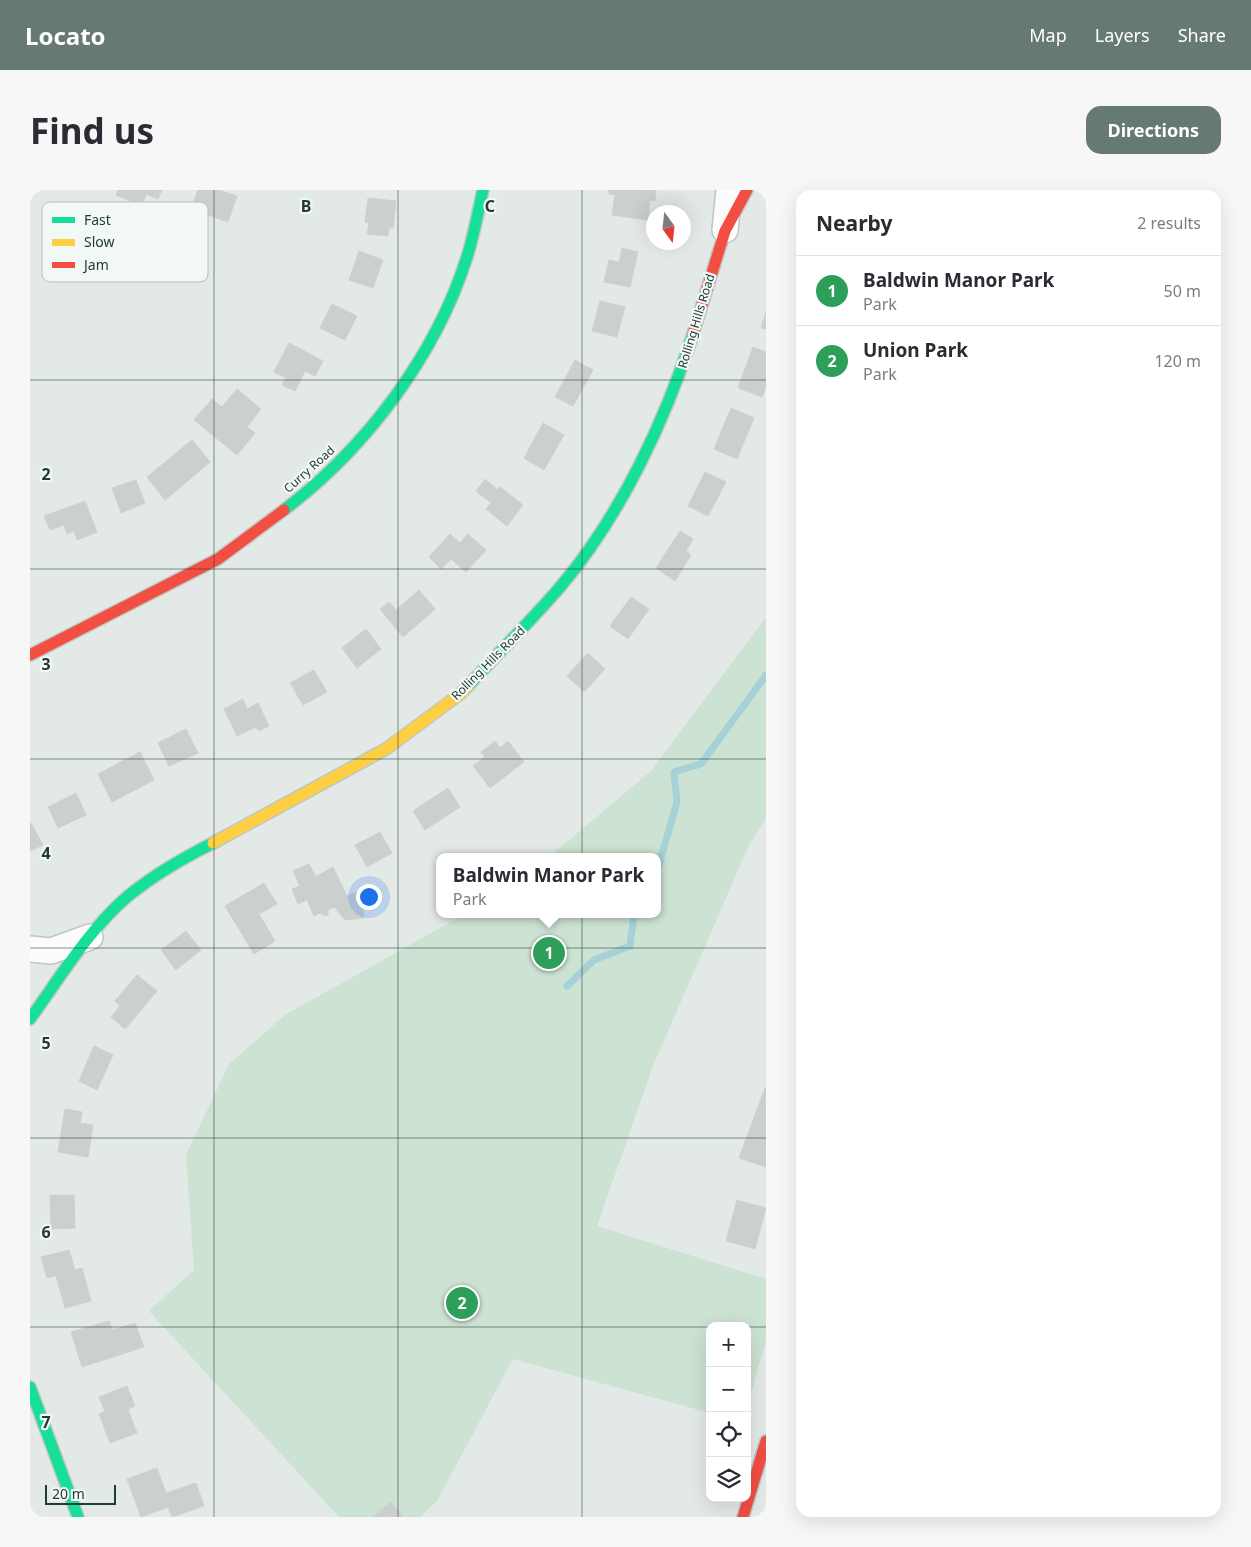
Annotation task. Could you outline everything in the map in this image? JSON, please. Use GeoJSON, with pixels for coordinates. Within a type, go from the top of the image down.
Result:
{"type":"FeatureCollection","features":[{"type":"Feature","properties":{"kind":"street","name":"Curry Road"},"geometry":{"type":"LineString","coordinates":[[30,656],[218,559],[290,505],[346,454],[404,386],[440,327],[467,257],[483,190]]}},
{"type":"Feature","properties":{"kind":"street","name":"Rolling Hills Road"},"geometry":{"type":"LineString","coordinates":[[725,231],[729,190]]}},
{"type":"Feature","properties":{"kind":"street","name":"Rolling Hills Road"},"geometry":{"type":"LineString","coordinates":[[30,1020],[90,937],[126,897],[169,866],[386,749],[460,694],[562,585],[612,514],[659,426],[680,374],[725,231],[748,190]]}},
{"type":"Feature","properties":{"kind":"street"},"geometry":{"type":"LineString","coordinates":[[30,949],[51,951],[90,937]]}},
{"type":"Feature","properties":{"kind":"street"},"geometry":{"type":"LineString","coordinates":[[30,1387],[78,1517]]}},
{"type":"Feature","properties":{"kind":"street"},"geometry":{"type":"LineString","coordinates":[[743,1517],[766,1441]]}},
{"type":"Feature","properties":{"kind":"green space"},"geometry":{"type":"Polygon","coordinates":[[[766,617],[766,819],[749,845],[653,1066],[597,1226],[766,1279],[766,1341],[751,1393],[751,1322],[706,1322],[706,1412],[513,1359],[437,1501],[420,1517],[339,1517],[149,1311],[194,1270],[186,1155],[229,1064],[285,1015],[458,918],[661,918],[661,853],[554,853],[651,771],[766,617]]]}},
{"type":"Feature","properties":{"kind":"building"},"geometry":{"type":"Polygon","coordinates":[[[118,190],[162,190],[158,199],[146,194],[143,202],[133,202],[116,195],[118,190]]]}},
{"type":"Feature","properties":{"kind":"building"},"geometry":{"type":"Polygon","coordinates":[[[198,190],[219,190],[237,196],[228,222],[208,215],[208,202],[194,202],[198,190]]]}},
{"type":"Feature","properties":{"kind":"building"},"geometry":{"type":"Polygon","coordinates":[[[609,190],[656,190],[655,201],[650,200],[650,205],[646,205],[646,220],[612,215],[615,195],[609,194],[609,190]]]}},
{"type":"Feature","properties":{"kind":"building"},"geometry":{"type":"Polygon","coordinates":[[[368,198],[396,201],[393,228],[389,228],[388,236],[367,234],[369,223],[365,222],[368,198]]]}},
{"type":"Feature","properties":{"kind":"building"},"geometry":{"type":"Polygon","coordinates":[[[622,248],[638,252],[630,287],[604,282],[609,260],[619,262],[622,248]]]}},
{"type":"Feature","properties":{"kind":"building"},"geometry":{"type":"Polygon","coordinates":[[[359,251],[383,260],[373,288],[349,280],[359,251]]]}},
{"type":"Feature","properties":{"kind":"building"},"geometry":{"type":"Polygon","coordinates":[[[600,301],[625,307],[617,337],[592,331],[600,301]]]}},
{"type":"Feature","properties":{"kind":"building"},"geometry":{"type":"Polygon","coordinates":[[[332,304],[357,316],[345,340],[320,328],[332,304]]]}},
{"type":"Feature","properties":{"kind":"building"},"geometry":{"type":"Polygon","coordinates":[[[766,312],[766,329],[761,328],[766,312]]]}},
{"type":"Feature","properties":{"kind":"building"},"geometry":{"type":"Polygon","coordinates":[[[289,343],[323,361],[315,376],[305,371],[295,391],[282,385],[286,378],[274,372],[289,343]]]}},
{"type":"Feature","properties":{"kind":"building"},"geometry":{"type":"Polygon","coordinates":[[[753,347],[766,352],[766,387],[762,397],[738,388],[753,347]]]}},
{"type":"Feature","properties":{"kind":"building"},"geometry":{"type":"Polygon","coordinates":[[[575,360],[593,370],[573,406],[555,397],[575,360]]]}},
{"type":"Feature","properties":{"kind":"building"},"geometry":{"type":"Polygon","coordinates":[[[237,389],[261,409],[247,427],[255,433],[237,455],[194,420],[212,399],[222,407],[237,389]]]}},
{"type":"Feature","properties":{"kind":"building"},"geometry":{"type":"Polygon","coordinates":[[[731,408],[754,418],[737,459],[714,449],[731,408]]]}},
{"type":"Feature","properties":{"kind":"building"},"geometry":{"type":"Polygon","coordinates":[[[543,423],[564,435],[544,470],[524,458],[543,423]]]}},
{"type":"Feature","properties":{"kind":"building"},"geometry":{"type":"Polygon","coordinates":[[[192,440],[210,462],[165,500],[147,477],[192,440]]]}},
{"type":"Feature","properties":{"kind":"building"},"geometry":{"type":"Polygon","coordinates":[[[705,472],[726,482],[708,516],[688,506],[705,472]]]}},
{"type":"Feature","properties":{"kind":"building"},"geometry":{"type":"Polygon","coordinates":[[[485,479],[498,490],[500,487],[523,505],[507,526],[486,509],[491,503],[476,491],[485,479]]]}},
{"type":"Feature","properties":{"kind":"building"},"geometry":{"type":"Polygon","coordinates":[[[136,480],[145,503],[121,513],[112,488],[136,480]]]}},
{"type":"Feature","properties":{"kind":"building"},"geometry":{"type":"Polygon","coordinates":[[[85,501],[97,532],[77,540],[74,531],[67,534],[64,525],[50,530],[44,516],[85,501]]]}},
{"type":"Feature","properties":{"kind":"building"},"geometry":{"type":"Polygon","coordinates":[[[680,531],[693,539],[686,551],[691,555],[675,581],[656,568],[680,531]]]}},
{"type":"Feature","properties":{"kind":"building"},"geometry":{"type":"Polygon","coordinates":[[[450,534],[460,543],[468,534],[486,550],[466,572],[451,559],[441,569],[429,557],[450,534]]]}},
{"type":"Feature","properties":{"kind":"building"},"geometry":{"type":"Polygon","coordinates":[[[419,590],[435,609],[403,637],[380,609],[389,602],[396,610],[419,590]]]}},
{"type":"Feature","properties":{"kind":"building"},"geometry":{"type":"Polygon","coordinates":[[[631,597],[649,609],[628,639],[610,626],[631,597]]]}},
{"type":"Feature","properties":{"kind":"building"},"geometry":{"type":"Polygon","coordinates":[[[366,629],[381,649],[357,668],[342,648],[366,629]]]}},
{"type":"Feature","properties":{"kind":"building"},"geometry":{"type":"Polygon","coordinates":[[[588,653],[605,669],[584,692],[567,676],[588,653]]]}},
{"type":"Feature","properties":{"kind":"building"},"geometry":{"type":"Polygon","coordinates":[[[314,670],[327,692],[303,705],[290,683],[314,670]]]}},
{"type":"Feature","properties":{"kind":"building"},"geometry":{"type":"Polygon","coordinates":[[[243,699],[247,709],[258,703],[269,726],[259,731],[256,727],[237,736],[224,709],[243,699]]]}},
{"type":"Feature","properties":{"kind":"building"},"geometry":{"type":"Polygon","coordinates":[[[186,729],[198,753],[169,766],[158,743],[186,729]]]}},
{"type":"Feature","properties":{"kind":"building"},"geometry":{"type":"Polygon","coordinates":[[[495,741],[500,748],[508,741],[524,762],[490,788],[473,766],[485,757],[481,752],[495,741]]]}},
{"type":"Feature","properties":{"kind":"building"},"geometry":{"type":"Polygon","coordinates":[[[140,752],[154,780],[112,802],[98,774],[140,752]]]}},
{"type":"Feature","properties":{"kind":"building"},"geometry":{"type":"Polygon","coordinates":[[[448,788],[460,807],[425,830],[413,811],[448,788]]]}},
{"type":"Feature","properties":{"kind":"building"},"geometry":{"type":"Polygon","coordinates":[[[76,793],[86,815],[58,828],[48,807],[76,793]]]}},
{"type":"Feature","properties":{"kind":"building"},"geometry":{"type":"Polygon","coordinates":[[[30,824],[43,845],[30,851],[30,824]]]}},
{"type":"Feature","properties":{"kind":"building"},"geometry":{"type":"Polygon","coordinates":[[[380,832],[392,853],[367,867],[355,845],[380,832]]]}},
{"type":"Feature","properties":{"kind":"building"},"geometry":{"type":"Polygon","coordinates":[[[309,864],[316,877],[333,867],[347,896],[360,891],[364,918],[345,920],[334,907],[328,910],[328,915],[325,916],[320,913],[314,916],[307,900],[298,904],[292,889],[300,886],[293,871],[309,864]]]}},
{"type":"Feature","properties":{"kind":"building"},"geometry":{"type":"Polygon","coordinates":[[[264,883],[277,904],[259,914],[275,941],[254,954],[225,906],[264,883]]]}},
{"type":"Feature","properties":{"kind":"building"},"geometry":{"type":"Polygon","coordinates":[[[186,931],[201,950],[176,970],[161,950],[186,931]]]}},
{"type":"Feature","properties":{"kind":"building"},"geometry":{"type":"Polygon","coordinates":[[[137,975],[157,991],[125,1029],[111,1017],[120,1006],[115,1001],[137,975]]]}},
{"type":"Feature","properties":{"kind":"building"},"geometry":{"type":"Polygon","coordinates":[[[94,1046],[113,1055],[97,1090],[79,1081],[94,1046]]]}},
{"type":"Feature","properties":{"kind":"building"},"geometry":{"type":"Polygon","coordinates":[[[766,1089],[766,1167],[739,1158],[766,1089]]]}},
{"type":"Feature","properties":{"kind":"building"},"geometry":{"type":"Polygon","coordinates":[[[65,1109],[82,1112],[80,1123],[93,1125],[88,1157],[58,1152],[65,1109]]]}},
{"type":"Feature","properties":{"kind":"building"},"geometry":{"type":"Polygon","coordinates":[[[50,1195],[74,1195],[75,1228],[51,1229],[50,1195]]]}},
{"type":"Feature","properties":{"kind":"building"},"geometry":{"type":"Polygon","coordinates":[[[737,1200],[766,1208],[755,1249],[726,1241],[737,1200]]]}},
{"type":"Feature","properties":{"kind":"building"},"geometry":{"type":"Polygon","coordinates":[[[69,1250],[75,1270],[82,1268],[91,1301],[65,1308],[56,1276],[47,1278],[41,1257],[69,1250]]]}},
{"type":"Feature","properties":{"kind":"building"},"geometry":{"type":"Polygon","coordinates":[[[109,1321],[113,1330],[135,1323],[144,1347],[82,1367],[71,1332],[109,1321]]]}},
{"type":"Feature","properties":{"kind":"building"},"geometry":{"type":"Polygon","coordinates":[[[127,1386],[135,1406],[128,1409],[137,1433],[110,1443],[99,1414],[105,1411],[99,1397],[127,1386]]]}},
{"type":"Feature","properties":{"kind":"building"},"geometry":{"type":"Polygon","coordinates":[[[157,1468],[166,1493],[196,1483],[204,1506],[172,1517],[168,1507],[141,1517],[127,1479],[157,1468]]]}},
{"type":"Feature","properties":{"kind":"building"},"geometry":{"type":"Polygon","coordinates":[[[391,1502],[404,1517],[373,1517],[391,1502]]]}},
{"type":"Feature","properties":{"kind":"waterway"},"geometry":{"type":"LineString","coordinates":[[661,858],[677,802],[674,772],[701,764],[766,675]]}},
{"type":"Feature","properties":{"kind":"waterway"},"geometry":{"type":"LineString","coordinates":[[567,986],[594,960],[630,946],[634,918]]}},
{"type":"Feature","properties":{"kind":"traffic: fast"},"geometry":{"type":"LineString","coordinates":[[284,510],[343,458],[370,429],[395,397],[417,364],[437,329],[454,293],[467,257],[483,190]]}},
{"type":"Feature","properties":{"kind":"traffic: fast"},"geometry":{"type":"LineString","coordinates":[[468,686],[561,586],[603,529],[622,498],[655,433],[682,367],[693,334]]}},
{"type":"Feature","properties":{"kind":"traffic: fast"},"geometry":{"type":"LineString","coordinates":[[30,1019],[88,938],[114,909],[158,874],[213,843]]}},
{"type":"Feature","properties":{"kind":"traffic: fast"},"geometry":{"type":"LineString","coordinates":[[30,1387],[78,1517]]}},
{"type":"Feature","properties":{"kind":"traffic: slow"},"geometry":{"type":"LineString","coordinates":[[213,843],[386,749],[468,686]]}},
{"type":"Feature","properties":{"kind":"traffic: jam"},"geometry":{"type":"LineString","coordinates":[[693,334],[725,231],[747,190]]}},
{"type":"Feature","properties":{"kind":"traffic: jam"},"geometry":{"type":"LineString","coordinates":[[30,655],[218,559],[284,510]]}},
{"type":"Feature","properties":{"kind":"traffic: jam"},"geometry":{"type":"LineString","coordinates":[[743,1517],[766,1441]]}},
{"type":"Feature","properties":{"kind":"place","name":"Baldwin Manor Park"},"geometry":{"type":"Point","coordinates":[549,953]}},
{"type":"Feature","properties":{"kind":"place","name":"Union Park"},"geometry":{"type":"Point","coordinates":[462,1303]}}]}
